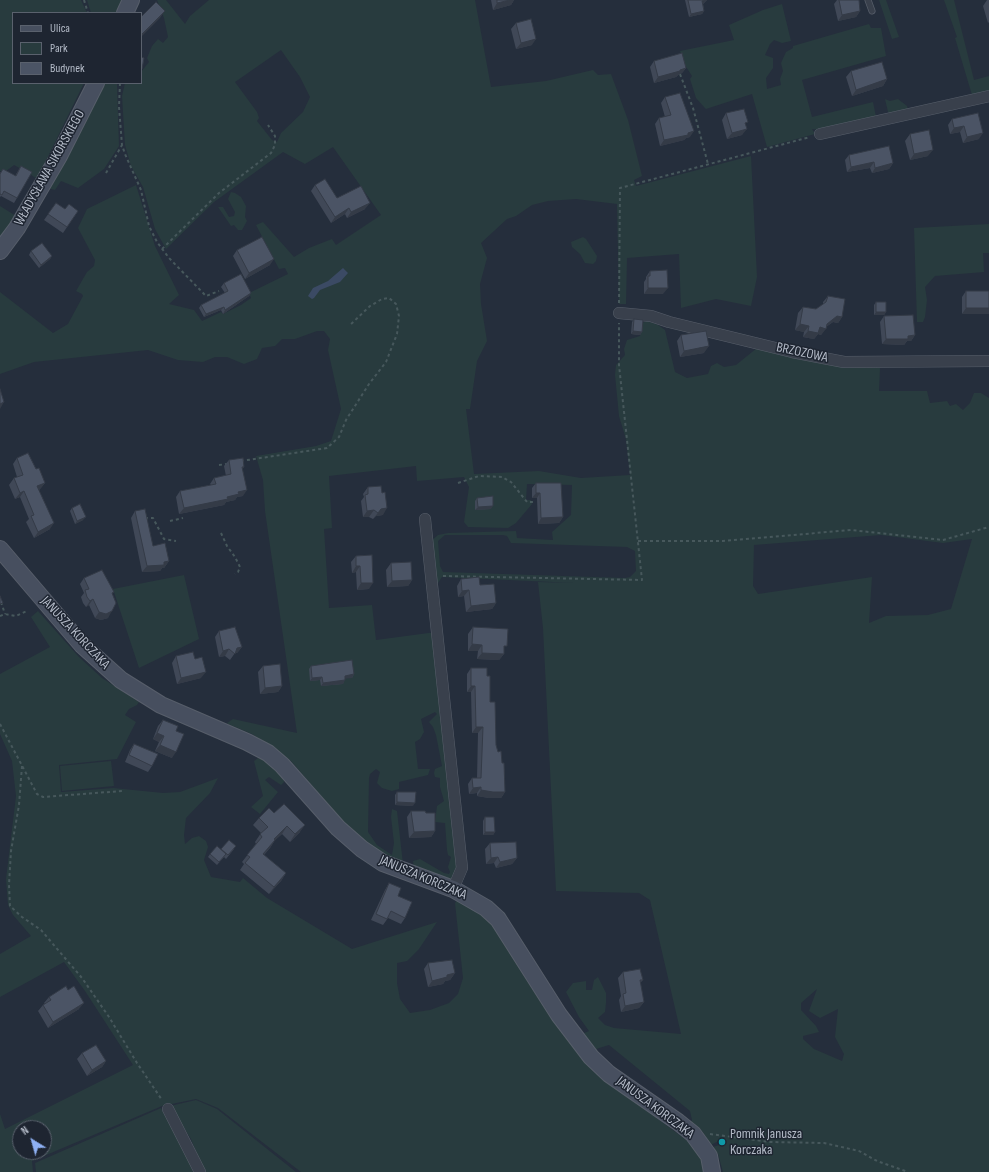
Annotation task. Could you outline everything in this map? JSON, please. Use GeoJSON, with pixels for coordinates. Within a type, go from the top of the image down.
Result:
{"type":"FeatureCollection","features":[{"type":"Feature","properties":{"kind":"street"},"geometry":{"type":"LineString","coordinates":[[125,12],[131,0]]}},
{"type":"Feature","properties":{"kind":"street","name":"WŁADYSŁAWA SIKORSKIEGO"},"geometry":{"type":"LineString","coordinates":[[0,251],[17,228],[58,156],[95,84]]}},
{"type":"Feature","properties":{"kind":"street"},"geometry":{"type":"LineString","coordinates":[[820,134],[989,96]]}},
{"type":"Feature","properties":{"kind":"street","name":"BRZOZOWA"},"geometry":{"type":"LineString","coordinates":[[620,313],[651,316],[776,348],[844,362],[989,361]]}},
{"type":"Feature","properties":{"kind":"street"},"geometry":{"type":"LineString","coordinates":[[425,519],[462,868],[453,889]]}},
{"type":"Feature","properties":{"kind":"street","name":"JANUSZA KORCZAKA"},"geometry":{"type":"LineString","coordinates":[[0,549],[82,645],[121,680],[161,705],[247,742],[268,753],[282,765],[338,828],[362,849],[383,863],[453,889],[486,908],[498,919],[559,1015],[591,1057],[609,1074],[693,1134],[709,1156],[712,1172]]}},
{"type":"Feature","properties":{"kind":"street"},"geometry":{"type":"LineString","coordinates":[[168,1109],[200,1172]]}},
{"type":"Feature","properties":{"kind":"lane"},"geometry":{"type":"LineString","coordinates":[[868,0],[872,11]]}},
{"type":"Feature","properties":{"kind":"path"},"geometry":{"type":"LineString","coordinates":[[84,0],[88,12]]}},
{"type":"Feature","properties":{"kind":"path"},"geometry":{"type":"LineString","coordinates":[[680,74],[693,108],[708,164]]}},
{"type":"Feature","properties":{"kind":"path"},"geometry":{"type":"LineString","coordinates":[[120,84],[119,107],[122,146],[141,190],[149,226],[162,249],[206,296],[219,291]]}},
{"type":"Feature","properties":{"kind":"path"},"geometry":{"type":"LineString","coordinates":[[162,249],[219,193],[271,153],[276,145],[275,136],[268,125]]}},
{"type":"Feature","properties":{"kind":"path"},"geometry":{"type":"LineString","coordinates":[[432,576],[642,580],[619,365],[620,188],[820,134]]}},
{"type":"Feature","properties":{"kind":"path"},"geometry":{"type":"LineString","coordinates":[[106,173],[122,146]]}},
{"type":"Feature","properties":{"kind":"path"},"geometry":{"type":"LineString","coordinates":[[241,461],[327,448],[339,438],[346,420],[369,384],[380,373],[386,362],[397,334],[400,316],[396,304],[389,298],[382,299],[370,306],[349,326]]}},
{"type":"Feature","properties":{"kind":"path"},"geometry":{"type":"LineString","coordinates":[[219,465],[233,462]]}},
{"type":"Feature","properties":{"kind":"path"},"geometry":{"type":"LineString","coordinates":[[458,483],[479,476],[502,477],[511,482],[523,500],[527,502],[534,502]]}},
{"type":"Feature","properties":{"kind":"path"},"geometry":{"type":"LineString","coordinates":[[141,519],[153,518],[164,539],[176,541]]}},
{"type":"Feature","properties":{"kind":"path"},"geometry":{"type":"LineString","coordinates":[[170,521],[183,518]]}},
{"type":"Feature","properties":{"kind":"path"},"geometry":{"type":"LineString","coordinates":[[638,541],[723,541],[851,530],[943,540],[989,526]]}},
{"type":"Feature","properties":{"kind":"path"},"geometry":{"type":"LineString","coordinates":[[221,533],[240,567],[238,572],[235,574]]}},
{"type":"Feature","properties":{"kind":"path"},"geometry":{"type":"LineString","coordinates":[[0,600],[5,614]]}},
{"type":"Feature","properties":{"kind":"path"},"geometry":{"type":"LineString","coordinates":[[0,616],[5,614],[16,616],[27,611]]}},
{"type":"Feature","properties":{"kind":"path"},"geometry":{"type":"LineString","coordinates":[[0,724],[37,794],[42,797],[122,790]]}},
{"type":"Feature","properties":{"kind":"path"},"geometry":{"type":"LineString","coordinates":[[22,766],[19,805],[11,851],[9,885],[10,906],[22,918],[41,930],[82,978],[168,1109]]}},
{"type":"Feature","properties":{"kind":"path"},"geometry":{"type":"LineString","coordinates":[[706,1133],[731,1138],[770,1142],[824,1143],[859,1151],[877,1161],[908,1172]]}},
{"type":"Feature","properties":{"kind":"green space"},"geometry":{"type":"Polygon","coordinates":[[[0,0],[81,0],[87,12],[12,12],[12,84],[84,84],[37,179],[14,165],[5,172],[0,171],[0,0]]]}},
{"type":"Feature","properties":{"kind":"green space"},"geometry":{"type":"Polygon","coordinates":[[[87,0],[124,0],[120,12],[91,12],[87,0]]]}},
{"type":"Feature","properties":{"kind":"green space"},"geometry":{"type":"Polygon","coordinates":[[[157,0],[166,0],[185,24],[190,16],[209,0],[475,0],[491,87],[546,81],[593,70],[598,75],[611,74],[628,120],[642,176],[634,180],[636,186],[751,156],[757,277],[751,306],[716,299],[681,308],[679,254],[627,258],[626,304],[619,304],[617,204],[576,199],[548,201],[532,205],[516,216],[507,219],[481,243],[487,258],[480,284],[481,304],[487,341],[477,361],[470,409],[466,409],[474,474],[539,471],[581,478],[630,475],[626,439],[619,416],[615,375],[616,365],[625,355],[624,349],[627,340],[640,336],[642,323],[647,321],[658,325],[665,330],[675,372],[687,378],[708,374],[711,366],[717,363],[724,367],[736,365],[757,348],[838,366],[880,368],[879,391],[927,391],[930,403],[947,401],[950,406],[956,404],[963,410],[970,403],[974,393],[981,393],[989,398],[989,1172],[723,1172],[718,1154],[713,1147],[725,1143],[722,1139],[711,1145],[702,1131],[691,1122],[690,1111],[609,1045],[596,1049],[582,1034],[589,1031],[579,1017],[566,992],[573,983],[586,981],[586,990],[592,990],[594,980],[598,977],[606,993],[606,1003],[605,1012],[598,1018],[605,1025],[614,1028],[681,1034],[650,900],[639,893],[556,891],[543,628],[538,582],[575,583],[442,577],[438,583],[436,583],[431,541],[438,535],[448,533],[516,531],[517,538],[553,540],[552,532],[571,515],[572,485],[527,484],[526,500],[531,500],[532,504],[516,523],[508,528],[468,527],[464,522],[469,487],[464,477],[417,481],[416,466],[329,476],[332,528],[324,529],[329,608],[372,605],[376,640],[436,632],[459,869],[452,881],[414,867],[413,861],[420,859],[444,873],[449,874],[450,872],[448,867],[451,857],[448,855],[447,850],[445,823],[435,822],[437,806],[444,801],[440,787],[440,778],[435,777],[434,773],[435,769],[442,766],[436,735],[429,722],[437,714],[435,712],[421,719],[424,732],[420,739],[415,742],[418,769],[430,769],[428,775],[399,782],[399,789],[392,791],[382,788],[377,783],[380,772],[376,769],[370,774],[369,778],[368,832],[377,845],[392,855],[394,843],[391,817],[392,809],[397,811],[403,864],[376,852],[345,824],[291,761],[252,734],[227,723],[233,719],[297,733],[265,511],[263,480],[256,456],[316,446],[331,441],[341,409],[328,350],[330,339],[324,331],[317,331],[295,339],[282,339],[275,346],[262,348],[257,359],[244,364],[227,357],[215,357],[203,362],[178,360],[148,350],[34,362],[0,374],[0,292],[53,333],[68,324],[83,296],[76,291],[87,272],[94,266],[95,260],[78,228],[87,209],[136,185],[155,246],[179,295],[169,304],[194,310],[202,321],[221,312],[223,314],[241,305],[251,298],[249,293],[288,274],[285,268],[279,269],[256,225],[263,222],[294,257],[309,248],[332,239],[336,245],[381,215],[333,147],[305,164],[283,152],[214,202],[166,249],[155,229],[143,187],[131,166],[125,145],[122,96],[125,84],[142,84],[142,71],[149,62],[147,58],[152,46],[158,39],[163,43],[168,37],[164,18],[157,0]],[[281,50],[235,82],[257,112],[259,118],[257,121],[272,140],[277,142],[281,133],[303,112],[310,97],[300,77],[281,50]],[[445,535],[438,541],[440,566],[443,572],[625,578],[630,577],[636,571],[635,551],[627,547],[511,543],[507,536],[503,535],[445,535]],[[881,535],[754,545],[753,586],[758,594],[872,577],[869,623],[886,616],[928,615],[951,609],[972,539],[943,543],[881,535]],[[817,989],[801,1003],[801,1010],[816,1026],[819,1032],[803,1036],[803,1039],[814,1049],[842,1061],[844,1054],[835,1037],[838,1009],[820,1018],[809,1011],[817,989]]]}},
{"type":"Feature","properties":{"kind":"green space"},"geometry":{"type":"Polygon","coordinates":[[[879,0],[886,0],[899,37],[892,39],[879,0]]]}},
{"type":"Feature","properties":{"kind":"green space"},"geometry":{"type":"Polygon","coordinates":[[[944,0],[954,0],[974,80],[989,76],[989,91],[972,95],[955,38],[957,37],[944,0]]]}},
{"type":"Feature","properties":{"kind":"green space"},"geometry":{"type":"Polygon","coordinates":[[[782,4],[791,41],[782,43],[774,40],[770,44],[765,55],[773,58],[773,68],[766,78],[767,89],[781,85],[780,79],[783,71],[781,63],[786,52],[793,48],[793,46],[869,24],[871,28],[881,28],[886,56],[802,80],[812,117],[873,102],[876,117],[825,131],[812,129],[815,134],[767,147],[752,94],[706,109],[696,98],[690,79],[692,76],[685,65],[680,51],[734,40],[729,25],[763,10],[782,4]]]}},
{"type":"Feature","properties":{"kind":"green space"},"geometry":{"type":"Polygon","coordinates":[[[103,84],[117,84],[119,146],[104,169],[78,188],[61,181],[55,190],[47,188],[103,84]]]}},
{"type":"Feature","properties":{"kind":"green space"},"geometry":{"type":"Polygon","coordinates":[[[885,99],[890,101],[898,99],[907,106],[908,110],[891,114],[888,112],[885,99]]]}},
{"type":"Feature","properties":{"kind":"green space"},"geometry":{"type":"Polygon","coordinates":[[[231,192],[241,197],[246,206],[245,217],[247,221],[242,230],[238,230],[234,225],[231,226],[218,207],[223,207],[229,217],[234,216],[235,212],[228,199],[231,192]]]}},
{"type":"Feature","properties":{"kind":"green space"},"geometry":{"type":"Polygon","coordinates":[[[0,206],[16,216],[0,238],[0,206]]]}},
{"type":"Feature","properties":{"kind":"green space"},"geometry":{"type":"Polygon","coordinates":[[[989,224],[989,253],[983,253],[984,272],[935,276],[925,287],[927,300],[925,317],[923,322],[917,322],[914,228],[989,224]]]}},
{"type":"Feature","properties":{"kind":"green space"},"geometry":{"type":"Polygon","coordinates":[[[583,237],[586,239],[597,256],[596,261],[593,264],[585,263],[580,254],[572,247],[571,242],[583,237]]]}},
{"type":"Feature","properties":{"kind":"green space"},"geometry":{"type":"Polygon","coordinates":[[[184,575],[199,639],[139,668],[113,589],[184,575]]]}},
{"type":"Feature","properties":{"kind":"green space"},"geometry":{"type":"Polygon","coordinates":[[[38,611],[79,657],[102,678],[139,702],[137,705],[129,709],[125,715],[136,722],[117,759],[59,765],[61,792],[113,788],[163,793],[180,792],[218,778],[210,793],[186,818],[184,835],[185,844],[192,838],[199,836],[206,841],[208,847],[204,860],[211,877],[240,882],[243,878],[267,898],[352,949],[437,922],[419,949],[407,961],[397,963],[397,983],[400,999],[410,1013],[430,1010],[449,1003],[458,994],[463,978],[455,903],[459,898],[479,911],[495,928],[516,955],[534,991],[562,1033],[593,1071],[693,1145],[704,1165],[706,1172],[301,1172],[218,1108],[196,1099],[162,1106],[52,1153],[52,1120],[23,1120],[133,1065],[85,991],[64,962],[0,997],[0,954],[31,936],[13,915],[8,905],[6,879],[16,796],[12,761],[0,734],[0,674],[50,647],[31,617],[38,611]]]}},
{"type":"Feature","properties":{"kind":"green space"},"geometry":{"type":"Polygon","coordinates":[[[258,758],[264,760],[283,777],[284,782],[281,785],[269,777],[265,780],[278,792],[260,814],[251,807],[263,796],[254,761],[258,758]]]}},
{"type":"Feature","properties":{"kind":"green space"},"geometry":{"type":"Polygon","coordinates":[[[111,761],[114,786],[62,791],[60,766],[111,761]]]}},
{"type":"Feature","properties":{"kind":"green space"},"geometry":{"type":"Polygon","coordinates":[[[196,1100],[217,1109],[296,1172],[204,1172],[191,1139],[170,1106],[196,1100]]]}},
{"type":"Feature","properties":{"kind":"green space"},"geometry":{"type":"Polygon","coordinates":[[[161,1108],[187,1156],[193,1172],[36,1172],[35,1163],[42,1160],[52,1160],[52,1156],[161,1108]]]}},
{"type":"Feature","properties":{"kind":"green space"},"geometry":{"type":"Polygon","coordinates":[[[0,1114],[5,1129],[12,1126],[12,1160],[34,1160],[32,1161],[33,1172],[0,1172],[0,1114]]]}},
{"type":"Feature","properties":{"kind":"water"},"geometry":{"type":"Polygon","coordinates":[[[343,268],[348,273],[340,282],[320,290],[312,299],[308,296],[313,288],[328,281],[343,268]]]}},
{"type":"Feature","properties":{"kind":"building"},"geometry":{"type":"Polygon","coordinates":[[[497,0],[510,0],[497,3],[497,0]]]}},
{"type":"Feature","properties":{"kind":"building"},"geometry":{"type":"Polygon","coordinates":[[[688,0],[707,0],[702,1],[704,11],[691,14],[688,0]]]}},
{"type":"Feature","properties":{"kind":"building"},"geometry":{"type":"Polygon","coordinates":[[[839,0],[859,0],[860,11],[842,15],[839,0]]]}},
{"type":"Feature","properties":{"kind":"building"},"geometry":{"type":"Polygon","coordinates":[[[156,2],[165,11],[142,34],[142,16],[156,2]]]}},
{"type":"Feature","properties":{"kind":"building"},"geometry":{"type":"Polygon","coordinates":[[[531,19],[536,39],[521,43],[516,23],[531,19]]]}},
{"type":"Feature","properties":{"kind":"building"},"geometry":{"type":"Polygon","coordinates":[[[682,53],[686,68],[658,77],[654,61],[682,53]]]}},
{"type":"Feature","properties":{"kind":"building"},"geometry":{"type":"Polygon","coordinates":[[[142,57],[144,58],[142,69],[142,57]]]}},
{"type":"Feature","properties":{"kind":"building"},"geometry":{"type":"Polygon","coordinates":[[[882,62],[887,79],[856,90],[851,71],[882,62]]]}},
{"type":"Feature","properties":{"kind":"building"},"geometry":{"type":"Polygon","coordinates":[[[680,93],[694,131],[688,133],[688,135],[664,140],[659,118],[671,115],[665,97],[680,93]]]}},
{"type":"Feature","properties":{"kind":"building"},"geometry":{"type":"Polygon","coordinates":[[[744,109],[748,122],[745,123],[747,129],[732,133],[726,113],[744,109]]]}},
{"type":"Feature","properties":{"kind":"building"},"geometry":{"type":"Polygon","coordinates":[[[978,113],[983,133],[967,137],[964,126],[954,128],[952,119],[978,113]]]}},
{"type":"Feature","properties":{"kind":"building"},"geometry":{"type":"Polygon","coordinates":[[[929,130],[933,150],[914,154],[910,134],[929,130]]]}},
{"type":"Feature","properties":{"kind":"building"},"geometry":{"type":"Polygon","coordinates":[[[889,146],[893,163],[875,168],[874,162],[851,167],[849,155],[889,146]]]}},
{"type":"Feature","properties":{"kind":"building"},"geometry":{"type":"Polygon","coordinates":[[[21,166],[32,172],[17,198],[4,191],[2,195],[0,194],[0,174],[3,169],[16,176],[21,166]]]}},
{"type":"Feature","properties":{"kind":"building"},"geometry":{"type":"Polygon","coordinates":[[[325,179],[337,198],[361,186],[370,203],[351,212],[349,208],[335,217],[315,185],[325,179]]]}},
{"type":"Feature","properties":{"kind":"building"},"geometry":{"type":"Polygon","coordinates":[[[56,203],[65,209],[69,204],[78,211],[67,227],[48,214],[56,203]]]}},
{"type":"Feature","properties":{"kind":"building"},"geometry":{"type":"Polygon","coordinates":[[[262,237],[274,259],[249,273],[237,250],[262,237]]]}},
{"type":"Feature","properties":{"kind":"building"},"geometry":{"type":"Polygon","coordinates":[[[42,243],[52,256],[41,265],[31,251],[42,243]]]}},
{"type":"Feature","properties":{"kind":"building"},"geometry":{"type":"Polygon","coordinates":[[[667,270],[668,288],[648,288],[648,276],[650,276],[650,271],[667,270]]]}},
{"type":"Feature","properties":{"kind":"building"},"geometry":{"type":"Polygon","coordinates":[[[241,274],[251,293],[225,310],[224,307],[206,314],[201,305],[228,291],[224,283],[241,274]]]}},
{"type":"Feature","properties":{"kind":"building"},"geometry":{"type":"Polygon","coordinates":[[[966,291],[989,291],[989,308],[966,308],[966,291]]]}},
{"type":"Feature","properties":{"kind":"building"},"geometry":{"type":"Polygon","coordinates":[[[828,296],[845,299],[842,317],[837,316],[827,324],[826,329],[820,327],[818,333],[808,331],[809,326],[800,324],[803,307],[816,309],[826,302],[828,296]]]}},
{"type":"Feature","properties":{"kind":"building"},"geometry":{"type":"Polygon","coordinates":[[[876,302],[886,302],[886,312],[876,312],[876,302]]]}},
{"type":"Feature","properties":{"kind":"building"},"geometry":{"type":"Polygon","coordinates":[[[913,315],[915,335],[908,336],[908,339],[886,339],[884,316],[913,315]]]}},
{"type":"Feature","properties":{"kind":"building"},"geometry":{"type":"Polygon","coordinates":[[[634,319],[643,320],[642,332],[633,331],[634,319]]]}},
{"type":"Feature","properties":{"kind":"building"},"geometry":{"type":"Polygon","coordinates":[[[706,331],[709,346],[684,351],[681,335],[706,331]]]}},
{"type":"Feature","properties":{"kind":"building"},"geometry":{"type":"Polygon","coordinates":[[[0,389],[4,402],[0,404],[0,389]]]}},
{"type":"Feature","properties":{"kind":"building"},"geometry":{"type":"Polygon","coordinates":[[[28,453],[36,469],[39,468],[45,483],[37,486],[54,523],[38,532],[31,516],[34,515],[24,491],[20,493],[14,478],[23,475],[17,458],[28,453]]]}},
{"type":"Feature","properties":{"kind":"building"},"geometry":{"type":"Polygon","coordinates":[[[243,458],[244,467],[242,467],[247,490],[227,497],[228,499],[184,508],[180,491],[216,484],[214,478],[231,474],[229,460],[243,458]]]}},
{"type":"Feature","properties":{"kind":"building"},"geometry":{"type":"Polygon","coordinates":[[[536,483],[561,483],[563,517],[541,518],[540,493],[536,493],[536,483]]]}},
{"type":"Feature","properties":{"kind":"building"},"geometry":{"type":"Polygon","coordinates":[[[381,486],[382,493],[385,492],[387,508],[381,509],[378,513],[374,510],[367,511],[365,495],[368,494],[368,487],[381,486]]]}},
{"type":"Feature","properties":{"kind":"building"},"geometry":{"type":"Polygon","coordinates":[[[493,496],[493,506],[478,507],[477,498],[493,496]]]}},
{"type":"Feature","properties":{"kind":"building"},"geometry":{"type":"Polygon","coordinates":[[[80,504],[86,517],[77,521],[72,508],[80,504]]]}},
{"type":"Feature","properties":{"kind":"building"},"geometry":{"type":"Polygon","coordinates":[[[145,509],[153,546],[165,543],[169,561],[164,562],[164,565],[147,566],[135,511],[145,509]]]}},
{"type":"Feature","properties":{"kind":"building"},"geometry":{"type":"Polygon","coordinates":[[[372,555],[373,583],[361,583],[360,566],[356,566],[356,556],[372,555]]]}},
{"type":"Feature","properties":{"kind":"building"},"geometry":{"type":"Polygon","coordinates":[[[411,562],[412,580],[392,581],[391,563],[411,562]]]}},
{"type":"Feature","properties":{"kind":"building"},"geometry":{"type":"Polygon","coordinates":[[[102,570],[114,592],[112,593],[116,603],[112,611],[106,614],[99,612],[93,599],[90,601],[87,597],[85,590],[89,589],[84,578],[102,570]]]}},
{"type":"Feature","properties":{"kind":"building"},"geometry":{"type":"Polygon","coordinates":[[[479,577],[480,585],[494,584],[496,603],[471,606],[469,590],[462,591],[461,579],[479,577]]]}},
{"type":"Feature","properties":{"kind":"building"},"geometry":{"type":"Polygon","coordinates":[[[0,596],[3,603],[0,604],[0,596]]]}},
{"type":"Feature","properties":{"kind":"building"},"geometry":{"type":"Polygon","coordinates":[[[235,627],[242,647],[237,648],[235,654],[229,649],[223,651],[219,631],[235,627]]]}},
{"type":"Feature","properties":{"kind":"building"},"geometry":{"type":"Polygon","coordinates":[[[473,627],[508,629],[507,646],[504,646],[504,654],[482,653],[482,645],[472,644],[473,627]]]}},
{"type":"Feature","properties":{"kind":"building"},"geometry":{"type":"Polygon","coordinates":[[[193,652],[195,659],[202,657],[206,672],[181,678],[176,656],[193,652]]]}},
{"type":"Feature","properties":{"kind":"building"},"geometry":{"type":"Polygon","coordinates":[[[352,660],[354,674],[345,676],[345,680],[323,683],[322,677],[312,678],[311,666],[352,660]]]}},
{"type":"Feature","properties":{"kind":"building"},"geometry":{"type":"Polygon","coordinates":[[[280,664],[282,686],[265,688],[263,666],[280,664]]]}},
{"type":"Feature","properties":{"kind":"building"},"geometry":{"type":"Polygon","coordinates":[[[471,668],[487,668],[487,676],[490,676],[490,702],[495,702],[496,745],[498,752],[501,751],[502,763],[504,763],[505,792],[481,790],[481,787],[473,788],[472,778],[481,778],[483,727],[476,727],[475,686],[471,686],[471,668]]]}},
{"type":"Feature","properties":{"kind":"building"},"geometry":{"type":"Polygon","coordinates":[[[163,720],[178,726],[176,731],[184,734],[176,752],[160,745],[164,736],[157,733],[163,720]]]}},
{"type":"Feature","properties":{"kind":"building"},"geometry":{"type":"Polygon","coordinates":[[[134,744],[158,754],[152,766],[129,755],[134,744]]]}},
{"type":"Feature","properties":{"kind":"building"},"geometry":{"type":"Polygon","coordinates":[[[397,792],[416,792],[415,803],[397,802],[397,792]]]}},
{"type":"Feature","properties":{"kind":"building"},"geometry":{"type":"Polygon","coordinates":[[[284,804],[305,825],[295,834],[287,826],[274,839],[275,840],[263,854],[286,873],[274,887],[245,863],[250,857],[247,855],[262,837],[260,834],[268,827],[259,818],[269,808],[274,813],[284,804]]]}},
{"type":"Feature","properties":{"kind":"building"},"geometry":{"type":"Polygon","coordinates":[[[411,811],[435,813],[435,831],[414,832],[411,811]]]}},
{"type":"Feature","properties":{"kind":"building"},"geometry":{"type":"Polygon","coordinates":[[[485,817],[494,817],[495,832],[485,832],[485,817]]]}},
{"type":"Feature","properties":{"kind":"building"},"geometry":{"type":"Polygon","coordinates":[[[229,840],[236,846],[228,855],[221,849],[229,840]]]}},
{"type":"Feature","properties":{"kind":"building"},"geometry":{"type":"Polygon","coordinates":[[[516,842],[517,858],[500,862],[498,857],[491,858],[490,843],[516,842]]]}},
{"type":"Feature","properties":{"kind":"building"},"geometry":{"type":"Polygon","coordinates":[[[217,846],[226,854],[219,862],[210,854],[217,846]]]}},
{"type":"Feature","properties":{"kind":"building"},"geometry":{"type":"Polygon","coordinates":[[[389,883],[401,888],[398,896],[412,902],[405,918],[391,911],[387,919],[376,914],[389,883]]]}},
{"type":"Feature","properties":{"kind":"building"},"geometry":{"type":"Polygon","coordinates":[[[452,960],[455,973],[432,981],[428,963],[452,960]]]}},
{"type":"Feature","properties":{"kind":"building"},"geometry":{"type":"Polygon","coordinates":[[[640,969],[643,980],[640,980],[644,1002],[625,1006],[623,994],[626,993],[623,972],[640,969]]]}},
{"type":"Feature","properties":{"kind":"building"},"geometry":{"type":"Polygon","coordinates":[[[66,986],[68,990],[74,986],[84,1003],[53,1022],[43,1005],[51,1000],[49,997],[66,986]]]}},
{"type":"Feature","properties":{"kind":"building"},"geometry":{"type":"Polygon","coordinates":[[[96,1045],[106,1061],[92,1070],[82,1053],[96,1045]]]}},
{"type":"Feature","properties":{"kind":"place","name":"Pomnik Janusza Korczaka"},"geometry":{"type":"Point","coordinates":[722,1142]}}]}
